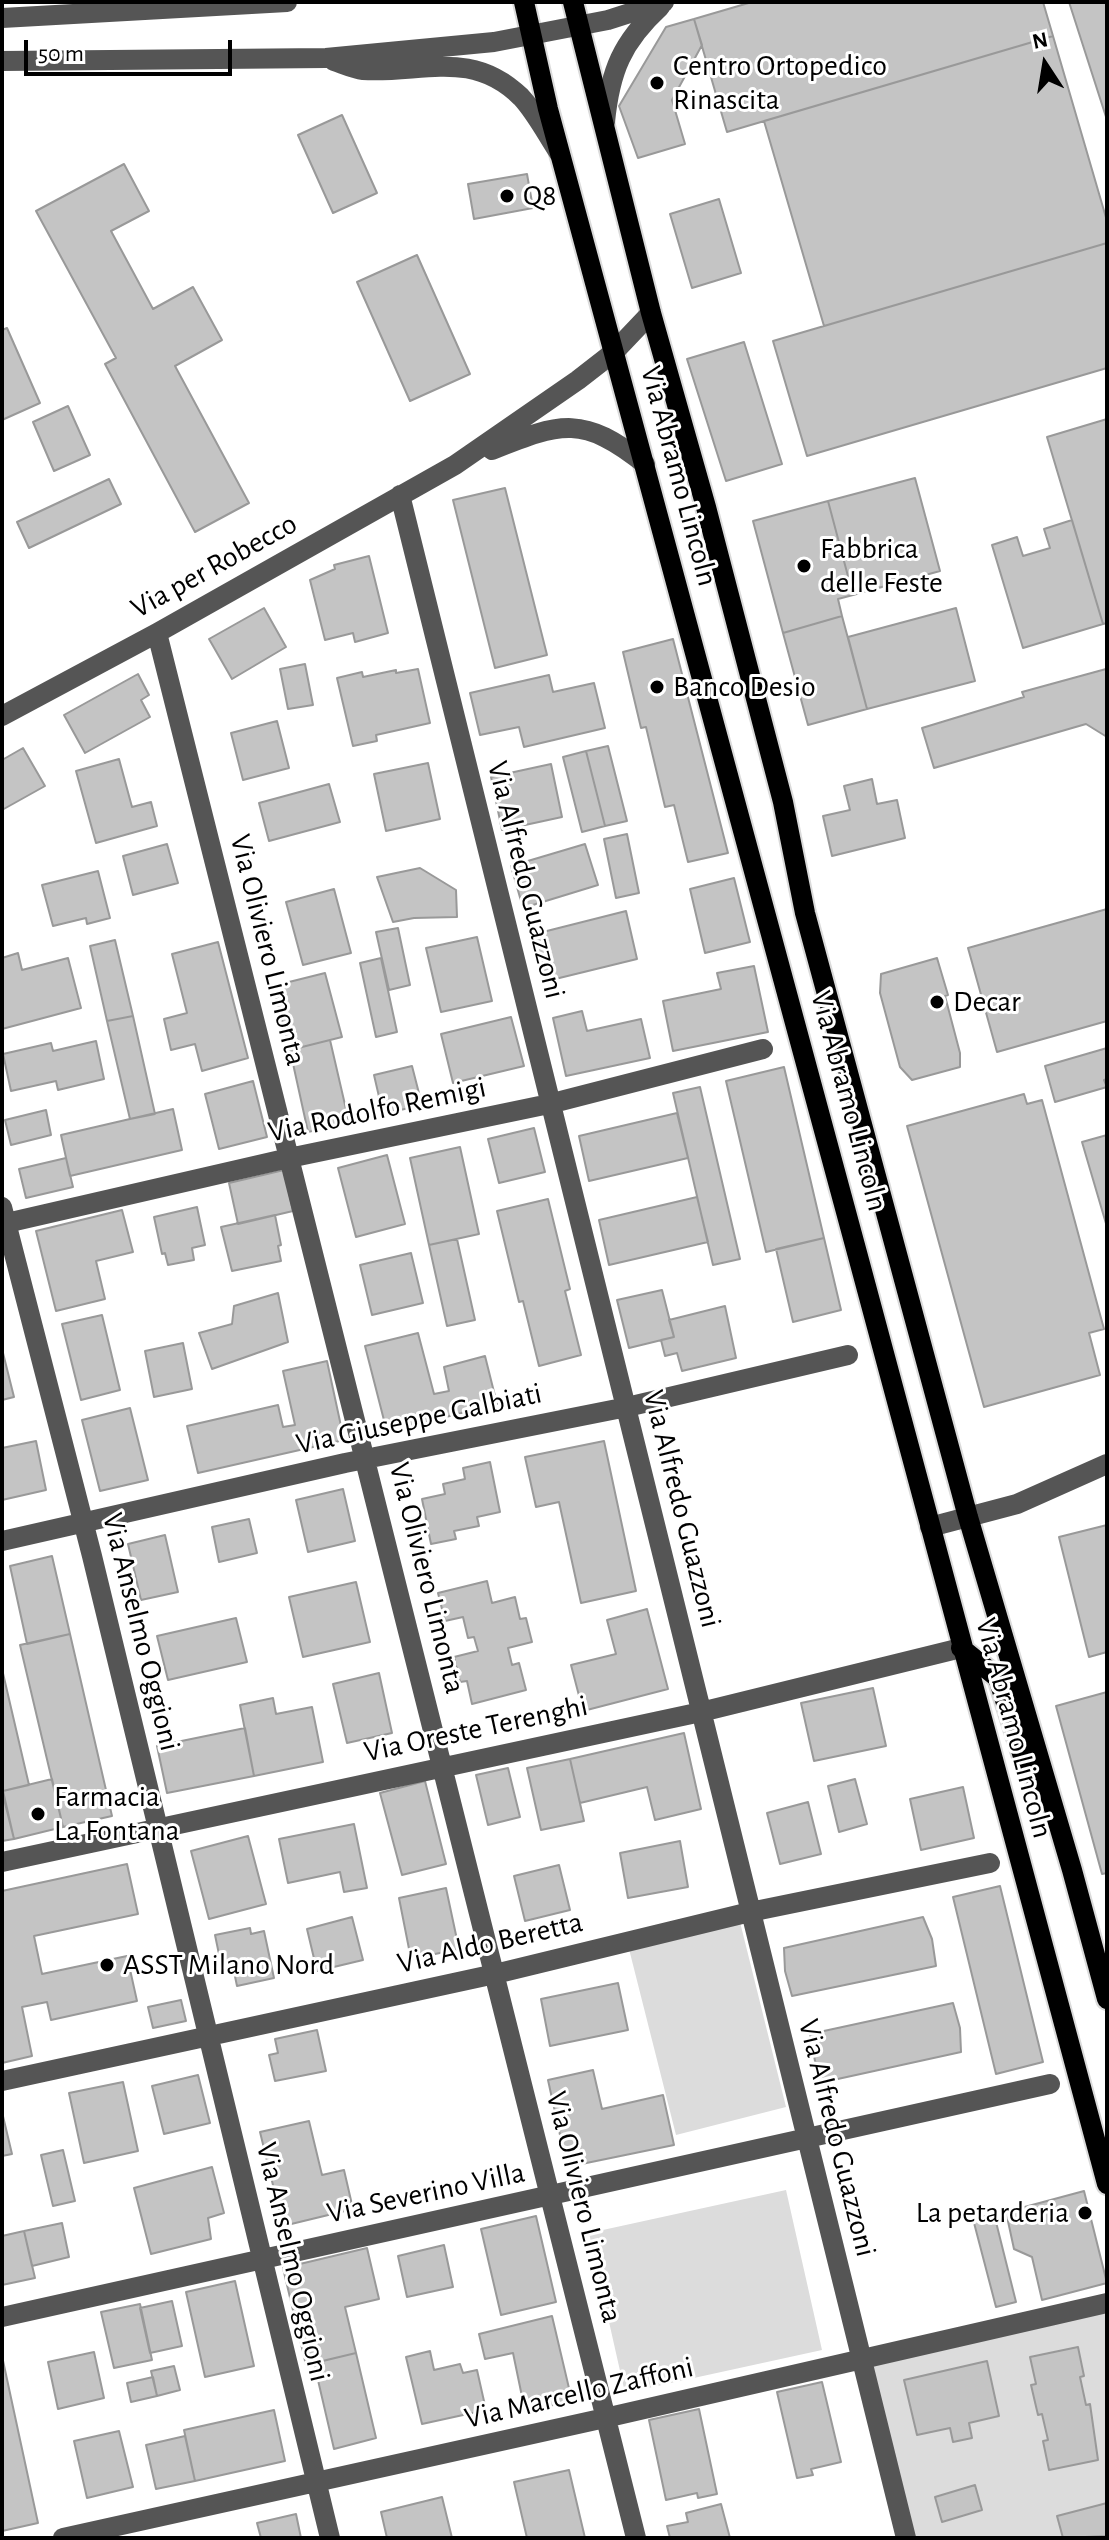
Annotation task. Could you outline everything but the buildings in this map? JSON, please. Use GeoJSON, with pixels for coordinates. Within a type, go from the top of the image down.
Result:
{"type":"FeatureCollection","features":[{"type":"Feature","properties":{"kind":"main road","name":"Via Abramo Lincoln"},"geometry":{"type":"LineString","coordinates":[[524,2],[561,155],[786,980],[961,1648],[1107,2184]]}},
{"type":"Feature","properties":{"kind":"main road","name":"Via Abramo Lincoln"},"geometry":{"type":"LineString","coordinates":[[573,2],[651,313],[783,802],[805,913],[968,1517],[1107,1999]]}},
{"type":"Feature","properties":{"kind":"main road"},"geometry":{"type":"LineString","coordinates":[[961,1648],[998,1678],[1027,1769],[1050,1794]]}},
{"type":"Feature","properties":{"kind":"street"},"geometry":{"type":"LineString","coordinates":[[2,18],[287,2]]}},
{"type":"Feature","properties":{"kind":"street"},"geometry":{"type":"LineString","coordinates":[[2,61],[326,58],[494,42],[608,20],[665,2]]}},
{"type":"Feature","properties":{"kind":"street"},"geometry":{"type":"LineString","coordinates":[[604,130],[611,78],[622,52],[639,26],[665,2]]}},
{"type":"Feature","properties":{"kind":"street"},"geometry":{"type":"LineString","coordinates":[[326,58],[362,70],[446,65],[471,69],[502,82],[522,99],[561,155]]}},
{"type":"Feature","properties":{"kind":"street","name":"Via per Robecco"},"geometry":{"type":"LineString","coordinates":[[2,716],[157,633],[455,465],[540,408],[614,352],[651,313]]}},
{"type":"Feature","properties":{"kind":"street","name":"Via per Robecco"},"geometry":{"type":"LineString","coordinates":[[455,465],[538,432],[560,428],[588,428],[618,443],[645,464]]}},
{"type":"Feature","properties":{"kind":"street","name":"Via Alfredo Guazzoni"},"geometry":{"type":"LineString","coordinates":[[400,495],[906,2538]]}},
{"type":"Feature","properties":{"kind":"street","name":"Via Oliviero Limonta"},"geometry":{"type":"LineString","coordinates":[[157,633],[636,2538]]}},
{"type":"Feature","properties":{"kind":"street","name":"Via Rodolfo Remigi"},"geometry":{"type":"LineString","coordinates":[[3,1218],[549,1104],[763,1049]]}},
{"type":"Feature","properties":{"kind":"street","name":"Via Anselmo Oggioni"},"geometry":{"type":"LineString","coordinates":[[3,1218],[84,1523],[330,2538]]}},
{"type":"Feature","properties":{"kind":"street","name":"Via Giuseppe Galbiati"},"geometry":{"type":"LineString","coordinates":[[2,1541],[366,1459],[627,1407],[848,1355]]}},
{"type":"Feature","properties":{"kind":"street"},"geometry":{"type":"LineString","coordinates":[[930,1527],[1017,1504],[1107,1464]]}},
{"type":"Feature","properties":{"kind":"street","name":"Via Oreste Terenghi"},"geometry":{"type":"LineString","coordinates":[[2,1862],[701,1712],[961,1648]]}},
{"type":"Feature","properties":{"kind":"street","name":"Via Aldo Beretta"},"geometry":{"type":"LineString","coordinates":[[2,2081],[495,1974],[750,1912],[990,1863]]}},
{"type":"Feature","properties":{"kind":"street","name":"Via Severino Villa"},"geometry":{"type":"LineString","coordinates":[[2,2317],[1050,2084]]}},
{"type":"Feature","properties":{"kind":"street","name":"Via Marcello Zaffoni"},"geometry":{"type":"LineString","coordinates":[[63,2538],[1107,2303]]}},
{"type":"Feature","properties":{"kind":"shaded area"},"geometry":{"type":"Polygon","coordinates":[[[740,1922],[786,2107],[676,2135],[629,1949],[740,1922]]]}},
{"type":"Feature","properties":{"kind":"shaded area"},"geometry":{"type":"Polygon","coordinates":[[[786,2190],[822,2350],[625,2393],[589,2233],[786,2190]]]}},
{"type":"Feature","properties":{"kind":"shaded area"},"geometry":{"type":"Polygon","coordinates":[[[1105,2313],[1107,2538],[915,2538],[871,2365],[1105,2313]]]}},
{"type":"Feature","properties":{"kind":"place","name":"Centro Ortopedico Rinascita"},"geometry":{"type":"Point","coordinates":[657,83]}},
{"type":"Feature","properties":{"kind":"place","name":"Q8"},"geometry":{"type":"Point","coordinates":[507,196]}},
{"type":"Feature","properties":{"kind":"place","name":"Fabbrica delle Feste"},"geometry":{"type":"Point","coordinates":[804,566]}},
{"type":"Feature","properties":{"kind":"place","name":"Banco Desio"},"geometry":{"type":"Point","coordinates":[657,687]}},
{"type":"Feature","properties":{"kind":"place","name":"Decar"},"geometry":{"type":"Point","coordinates":[937,1002]}},
{"type":"Feature","properties":{"kind":"place","name":"Farmacia La Fontana"},"geometry":{"type":"Point","coordinates":[38,1814]}},
{"type":"Feature","properties":{"kind":"place","name":"ASST Milano Nord"},"geometry":{"type":"Point","coordinates":[107,1965]}},
{"type":"Feature","properties":{"kind":"place","name":"La petarderia"},"geometry":{"type":"Point","coordinates":[1085,2213]}}]}
